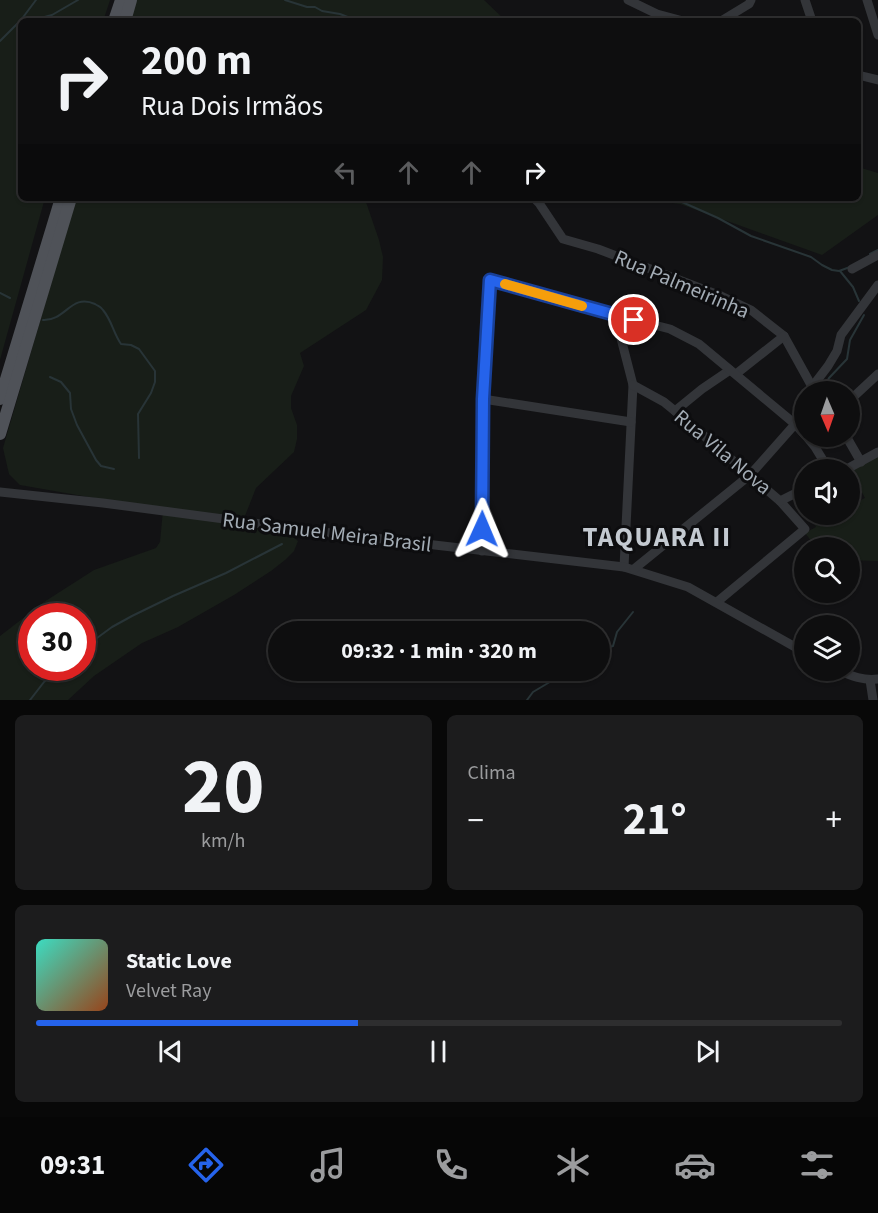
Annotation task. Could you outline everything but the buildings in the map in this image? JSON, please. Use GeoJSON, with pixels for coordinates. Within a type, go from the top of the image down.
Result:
{"type":"FeatureCollection","features":[{"type":"Feature","properties":{"kind":"main road"},"geometry":{"type":"LineString","coordinates":[[115,18],[120,0]]}},
{"type":"Feature","properties":{"kind":"main road"},"geometry":{"type":"LineString","coordinates":[[125,18],[131,0]]}},
{"type":"Feature","properties":{"kind":"main road"},"geometry":{"type":"LineString","coordinates":[[0,399],[60,201]]}},
{"type":"Feature","properties":{"kind":"main road"},"geometry":{"type":"LineString","coordinates":[[0,434],[70,201]]}},
{"type":"Feature","properties":{"kind":"street"},"geometry":{"type":"LineString","coordinates":[[628,0],[657,14],[672,18]]}},
{"type":"Feature","properties":{"kind":"street"},"geometry":{"type":"LineString","coordinates":[[727,18],[749,4],[751,0]]}},
{"type":"Feature","properties":{"kind":"street"},"geometry":{"type":"LineString","coordinates":[[806,0],[812,18]]}},
{"type":"Feature","properties":{"kind":"street"},"geometry":{"type":"LineString","coordinates":[[867,0],[878,35]]}},
{"type":"Feature","properties":{"kind":"street"},"geometry":{"type":"LineString","coordinates":[[861,76],[878,80]]}},
{"type":"Feature","properties":{"kind":"street","name":"Rua Palmeirinha"},"geometry":{"type":"LineString","coordinates":[[537,201],[563,239],[598,249],[722,296],[751,310],[784,336],[808,381]]}},
{"type":"Feature","properties":{"kind":"street"},"geometry":{"type":"LineString","coordinates":[[852,269],[878,255]]}},
{"type":"Feature","properties":{"kind":"street"},"geometry":{"type":"LineString","coordinates":[[482,551],[483,399],[490,280],[670,329],[699,344],[794,423]]}},
{"type":"Feature","properties":{"kind":"street"},"geometry":{"type":"LineString","coordinates":[[819,381],[837,351],[841,334],[878,285]]}},
{"type":"Feature","properties":{"kind":"street"},"geometry":{"type":"LineString","coordinates":[[615,315],[633,385],[629,568]]}},
{"type":"Feature","properties":{"kind":"street"},"geometry":{"type":"LineString","coordinates":[[675,411],[702,389],[733,372],[784,336]]}},
{"type":"Feature","properties":{"kind":"street"},"geometry":{"type":"LineString","coordinates":[[860,391],[878,374]]}},
{"type":"Feature","properties":{"kind":"street","name":"Rua Vila Nova"},"geometry":{"type":"LineString","coordinates":[[633,385],[664,402],[675,411],[780,501],[805,529],[717,602]]}},
{"type":"Feature","properties":{"kind":"street"},"geometry":{"type":"LineString","coordinates":[[483,399],[631,422]]}},
{"type":"Feature","properties":{"kind":"street"},"geometry":{"type":"LineString","coordinates":[[629,568],[750,475],[794,425]]}},
{"type":"Feature","properties":{"kind":"street"},"geometry":{"type":"LineString","coordinates":[[852,447],[861,462],[878,452]]}},
{"type":"Feature","properties":{"kind":"street","name":"Rua Samuel Meira Brasil"},"geometry":{"type":"LineString","coordinates":[[3,491],[629,568],[688,587],[794,646]]}},
{"type":"Feature","properties":{"kind":"street"},"geometry":{"type":"LineString","coordinates":[[780,501],[794,494]]}},
{"type":"Feature","properties":{"kind":"street"},"geometry":{"type":"LineString","coordinates":[[873,700],[874,679]]}},
{"type":"Feature","properties":{"kind":"shaded area"},"geometry":{"type":"Polygon","coordinates":[[[0,0],[110,0],[104,18],[18,18],[18,201],[44,201],[0,360],[0,0]]]}},
{"type":"Feature","properties":{"kind":"shaded area"},"geometry":{"type":"Polygon","coordinates":[[[136,0],[484,0],[503,18],[131,18],[136,0]]]}},
{"type":"Feature","properties":{"kind":"shaded area"},"geometry":{"type":"Polygon","coordinates":[[[861,168],[878,173],[878,215],[822,255],[680,204],[656,201],[861,201],[861,168]]]}},
{"type":"Feature","properties":{"kind":"shaded area"},"geometry":{"type":"Polygon","coordinates":[[[75,201],[366,202],[383,257],[382,280],[366,310],[300,353],[304,366],[291,396],[291,408],[297,425],[294,452],[256,488],[243,521],[256,527],[294,537],[298,541],[294,551],[285,560],[234,595],[178,627],[142,643],[96,675],[96,603],[43,603],[94,570],[156,548],[160,542],[163,510],[20,485],[9,474],[3,448],[75,201]]]}},
{"type":"Feature","properties":{"kind":"shaded area"},"geometry":{"type":"Polygon","coordinates":[[[878,456],[878,561],[860,560],[860,537],[808,537],[805,533],[816,527],[815,525],[860,525],[860,500],[865,498],[860,488],[860,466],[878,456]]]}},
{"type":"Feature","properties":{"kind":"shaded area"},"geometry":{"type":"Polygon","coordinates":[[[18,622],[18,681],[89,681],[68,700],[0,700],[0,636],[18,622]]]}},
{"type":"Feature","properties":{"kind":"waterway"},"geometry":{"type":"LineString","coordinates":[[22,18],[36,0]]}},
{"type":"Feature","properties":{"kind":"waterway"},"geometry":{"type":"LineString","coordinates":[[40,18],[52,15],[78,0]]}},
{"type":"Feature","properties":{"kind":"waterway"},"geometry":{"type":"LineString","coordinates":[[285,0],[350,18]]}},
{"type":"Feature","properties":{"kind":"waterway"},"geometry":{"type":"LineString","coordinates":[[0,41],[18,23]]}},
{"type":"Feature","properties":{"kind":"waterway"},"geometry":{"type":"LineString","coordinates":[[674,201],[682,202],[718,218],[751,236],[811,257],[832,270],[839,271],[850,267]]}},
{"type":"Feature","properties":{"kind":"waterway"},"geometry":{"type":"LineString","coordinates":[[870,254],[878,250]]}},
{"type":"Feature","properties":{"kind":"waterway"},"geometry":{"type":"LineString","coordinates":[[840,271],[853,287],[859,301]]}},
{"type":"Feature","properties":{"kind":"waterway"},"geometry":{"type":"LineString","coordinates":[[0,293],[10,298]]}},
{"type":"Feature","properties":{"kind":"waterway"},"geometry":{"type":"LineString","coordinates":[[43,320],[51,319],[80,302],[95,304],[106,314],[121,344],[139,349],[155,371],[155,382],[151,393],[138,414],[139,458]]}},
{"type":"Feature","properties":{"kind":"waterway"},"geometry":{"type":"LineString","coordinates":[[827,381],[847,359],[850,340],[864,315]]}},
{"type":"Feature","properties":{"kind":"waterway"},"geometry":{"type":"LineString","coordinates":[[50,377],[61,382],[70,393],[71,409],[77,425],[96,460],[101,466],[114,469]]}},
{"type":"Feature","properties":{"kind":"waterway"},"geometry":{"type":"LineString","coordinates":[[96,639],[132,616],[226,573],[282,544]]}},
{"type":"Feature","properties":{"kind":"waterway"},"geometry":{"type":"LineString","coordinates":[[610,647],[613,646],[617,632],[633,612]]}},
{"type":"Feature","properties":{"kind":"waterway"},"geometry":{"type":"LineString","coordinates":[[30,700],[45,681]]}},
{"type":"Feature","properties":{"kind":"waterway"},"geometry":{"type":"LineString","coordinates":[[527,700],[533,692],[552,681]]}},
{"type":"Feature","properties":{"kind":"slow traffic"},"geometry":{"type":"LineString","coordinates":[[505,284],[582,306]]}},
{"type":"Feature","properties":{"kind":"district","name":"TAQUARA II"},"geometry":{"type":"Point","coordinates":[657,537]}},
{"type":"Feature","properties":{"kind":"route"},"geometry":{"type":"LineString","coordinates":[[482,529],[483,399],[490,280],[634,320]]}}]}
